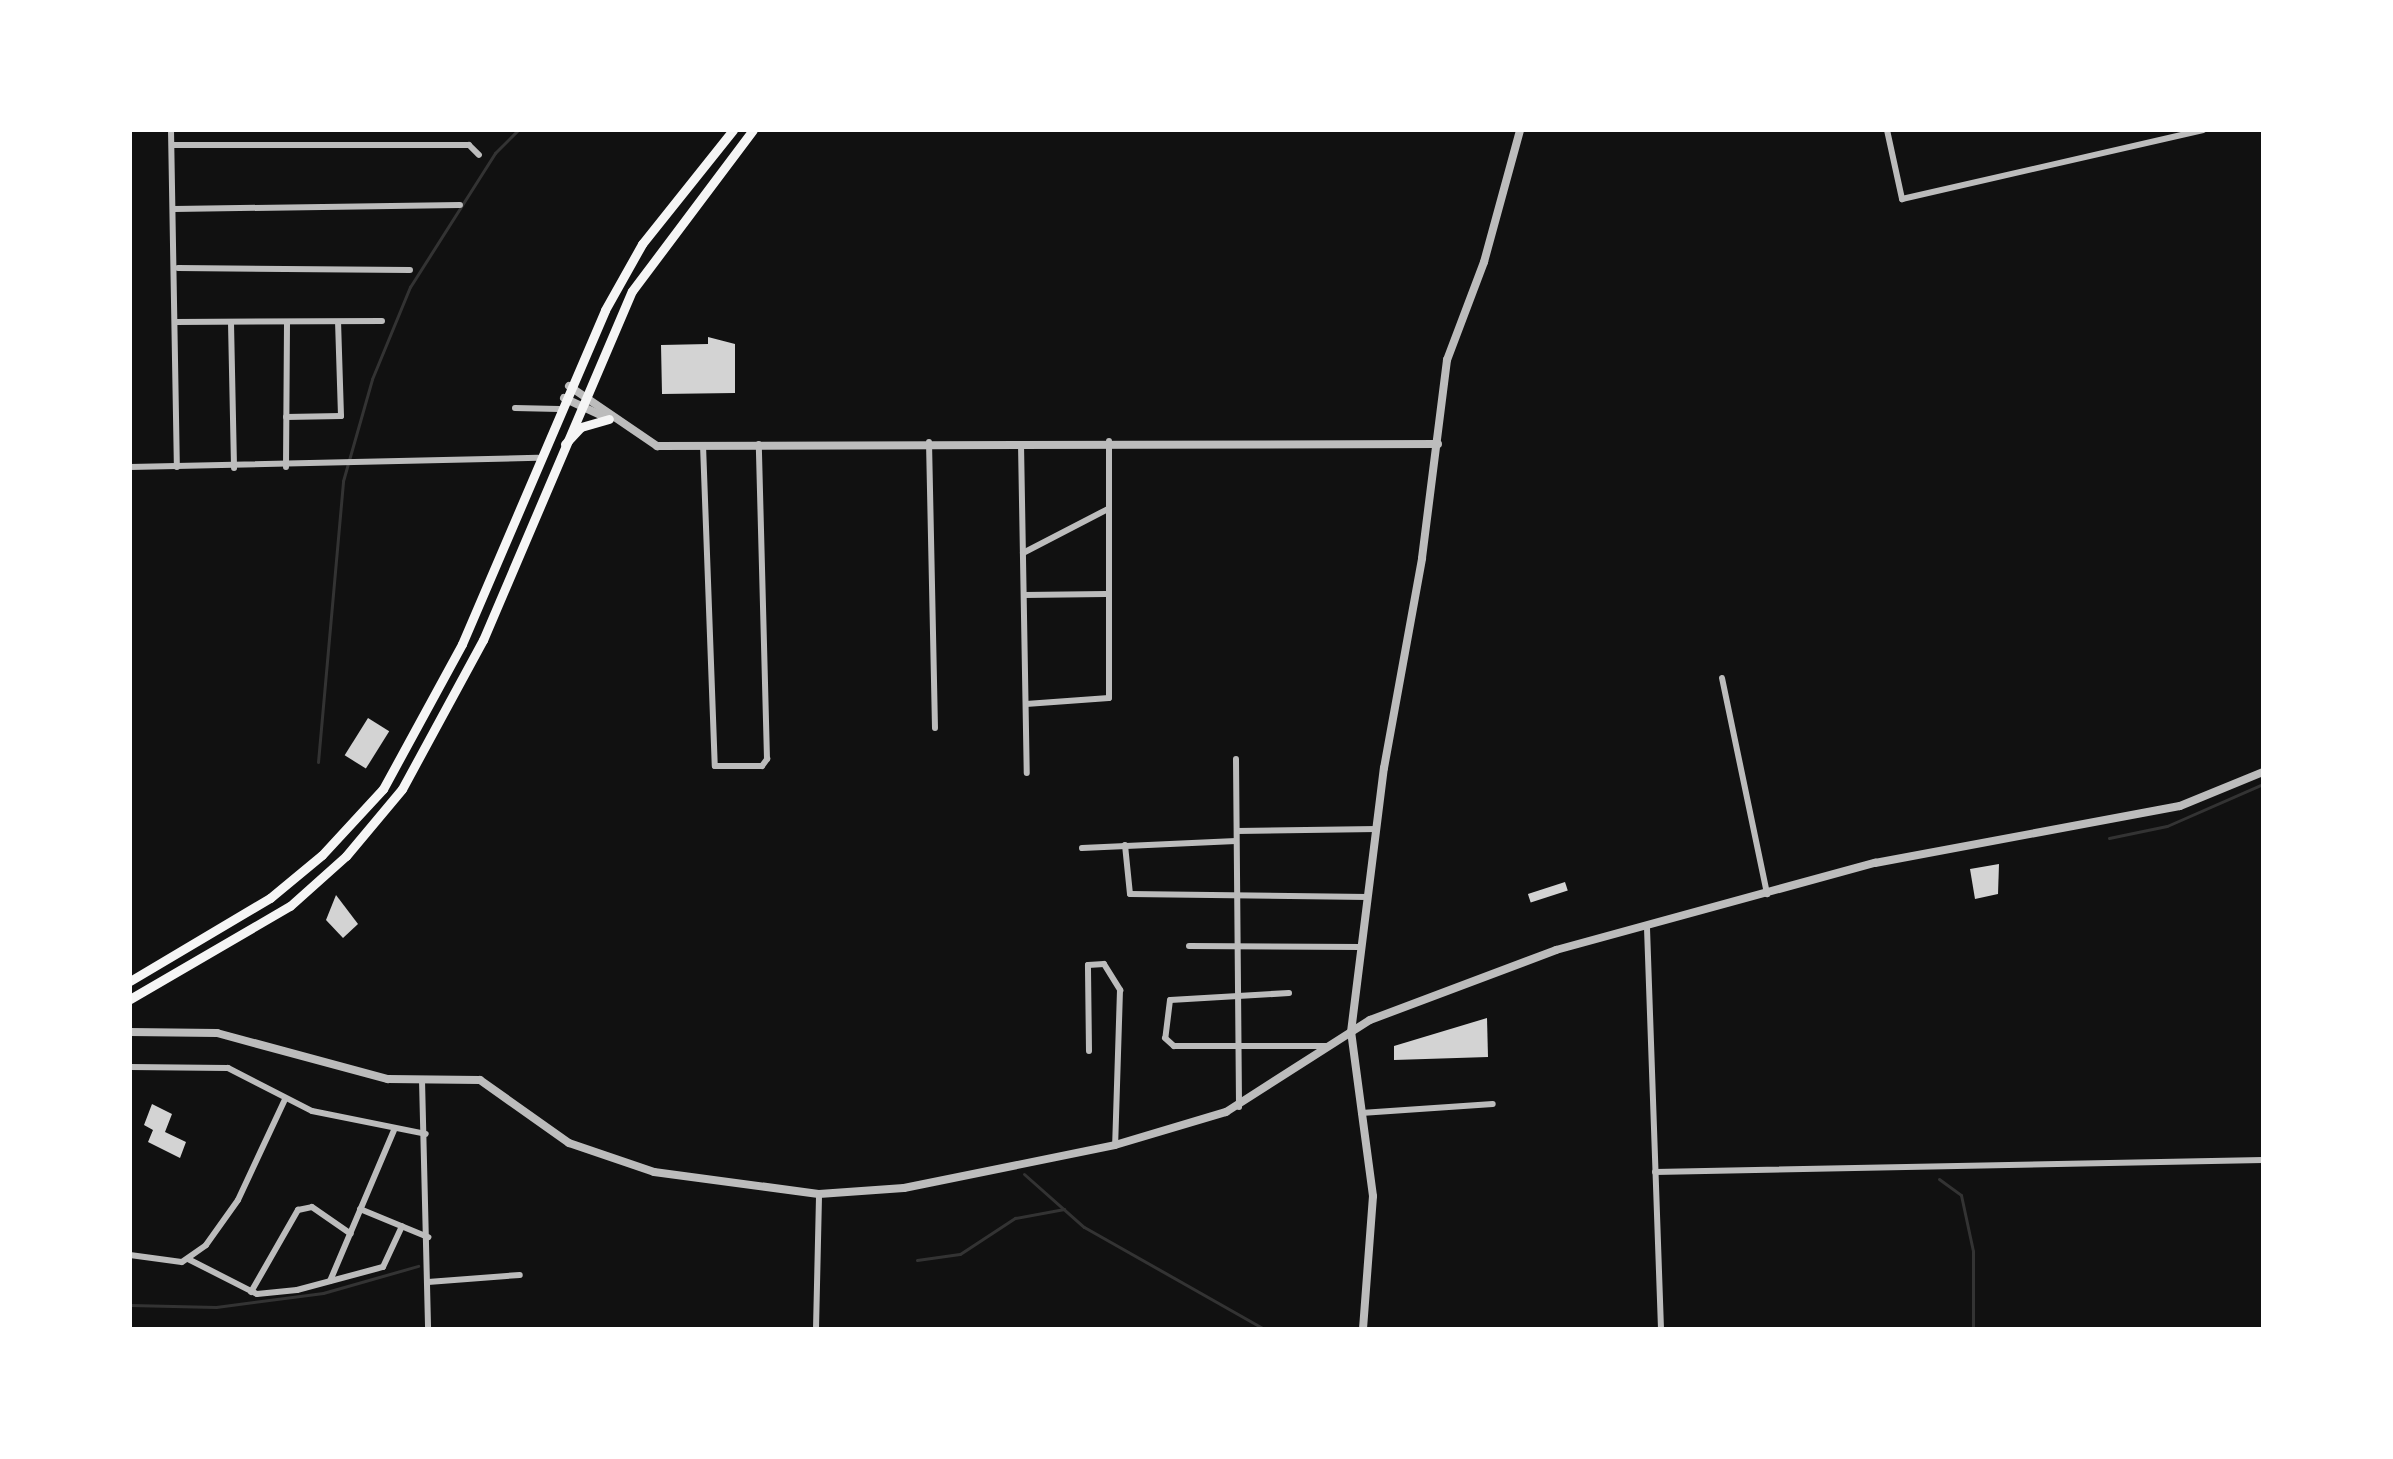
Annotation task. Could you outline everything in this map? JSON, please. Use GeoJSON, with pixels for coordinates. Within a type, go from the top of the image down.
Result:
{"type":"FeatureCollection","features":[{"type":"Feature","properties":{"kind":"main road"},"geometry":{"type":"LineString","coordinates":[[130,981],[270,898],[383,789],[462,644],[569,386],[642,244],[733,130]]}},
{"type":"Feature","properties":{"kind":"main road"},"geometry":{"type":"LineString","coordinates":[[130,999],[290,906],[373,826],[443,726],[582,393],[646,264],[753,130]]}},
{"type":"Feature","properties":{"kind":"main road"},"geometry":{"type":"LineString","coordinates":[[558,453],[581,427],[613,419]]}},
{"type":"Feature","properties":{"kind":"street"},"geometry":{"type":"LineString","coordinates":[[171,130],[178,268],[175,322],[177,467]]}},
{"type":"Feature","properties":{"kind":"street"},"geometry":{"type":"LineString","coordinates":[[1363,1329],[1373,1196],[1359,1113],[1351,1032],[1361,947],[1438,444],[1450,345],[1484,262],[1520,130]]}},
{"type":"Feature","properties":{"kind":"street"},"geometry":{"type":"LineString","coordinates":[[1887,130],[1902,199],[2203,130]]}},
{"type":"Feature","properties":{"kind":"street"},"geometry":{"type":"LineString","coordinates":[[173,145],[469,145],[479,155]]}},
{"type":"Feature","properties":{"kind":"street"},"geometry":{"type":"LineString","coordinates":[[174,209],[460,205]]}},
{"type":"Feature","properties":{"kind":"street"},"geometry":{"type":"LineString","coordinates":[[178,268],[410,270]]}},
{"type":"Feature","properties":{"kind":"street"},"geometry":{"type":"LineString","coordinates":[[175,322],[287,324],[382,321]]}},
{"type":"Feature","properties":{"kind":"street"},"geometry":{"type":"LineString","coordinates":[[231,323],[234,468]]}},
{"type":"Feature","properties":{"kind":"street"},"geometry":{"type":"LineString","coordinates":[[286,417],[341,416],[338,323]]}},
{"type":"Feature","properties":{"kind":"street"},"geometry":{"type":"LineString","coordinates":[[286,467],[287,324]]}},
{"type":"Feature","properties":{"kind":"street"},"geometry":{"type":"LineString","coordinates":[[569,386],[613,419],[657,446],[1021,441],[1438,444]]}},
{"type":"Feature","properties":{"kind":"street"},"geometry":{"type":"LineString","coordinates":[[564,398],[613,419]]}},
{"type":"Feature","properties":{"kind":"street"},"geometry":{"type":"LineString","coordinates":[[515,408],[559,409]]}},
{"type":"Feature","properties":{"kind":"street"},"geometry":{"type":"LineString","coordinates":[[1021,441],[1027,773]]}},
{"type":"Feature","properties":{"kind":"street"},"geometry":{"type":"LineString","coordinates":[[1026,704],[1106,702],[1109,441]]}},
{"type":"Feature","properties":{"kind":"street"},"geometry":{"type":"LineString","coordinates":[[929,442],[935,728]]}},
{"type":"Feature","properties":{"kind":"street"},"geometry":{"type":"LineString","coordinates":[[703,445],[712,765],[766,762],[759,444]]}},
{"type":"Feature","properties":{"kind":"street"},"geometry":{"type":"LineString","coordinates":[[130,467],[286,467],[538,458]]}},
{"type":"Feature","properties":{"kind":"street"},"geometry":{"type":"LineString","coordinates":[[1023,553],[1108,509]]}},
{"type":"Feature","properties":{"kind":"street"},"geometry":{"type":"LineString","coordinates":[[1024,595],[1106,594]]}},
{"type":"Feature","properties":{"kind":"street"},"geometry":{"type":"LineString","coordinates":[[1722,678],[1767,894]]}},
{"type":"Feature","properties":{"kind":"street"},"geometry":{"type":"LineString","coordinates":[[1236,759],[1239,1107]]}},
{"type":"Feature","properties":{"kind":"street"},"geometry":{"type":"LineString","coordinates":[[130,1032],[217,1033],[370,1076],[490,1084],[569,1143],[619,1164],[819,1194],[904,1188],[1115,1145],[1239,1107],[1351,1032],[1520,961],[1904,857],[2180,806],[2263,772]]}},
{"type":"Feature","properties":{"kind":"street"},"geometry":{"type":"LineString","coordinates":[[1237,831],[1377,829]]}},
{"type":"Feature","properties":{"kind":"street"},"geometry":{"type":"LineString","coordinates":[[1082,848],[1236,841]]}},
{"type":"Feature","properties":{"kind":"street"},"geometry":{"type":"LineString","coordinates":[[1125,845],[1127,892],[1368,897]]}},
{"type":"Feature","properties":{"kind":"street"},"geometry":{"type":"LineString","coordinates":[[1647,928],[1661,1329]]}},
{"type":"Feature","properties":{"kind":"street"},"geometry":{"type":"LineString","coordinates":[[1189,946],[1361,947]]}},
{"type":"Feature","properties":{"kind":"street"},"geometry":{"type":"LineString","coordinates":[[1089,1051],[1088,965],[1104,964],[1120,990],[1115,1145]]}},
{"type":"Feature","properties":{"kind":"street"},"geometry":{"type":"LineString","coordinates":[[1289,993],[1170,1000],[1163,1034],[1174,1046],[1330,1046]]}},
{"type":"Feature","properties":{"kind":"street"},"geometry":{"type":"LineString","coordinates":[[130,1067],[228,1068],[285,1099],[394,1130],[426,1134]]}},
{"type":"Feature","properties":{"kind":"street"},"geometry":{"type":"LineString","coordinates":[[422,1080],[426,1134],[428,1329]]}},
{"type":"Feature","properties":{"kind":"street"},"geometry":{"type":"LineString","coordinates":[[130,1255],[163,1263],[188,1259],[221,1229],[285,1099]]}},
{"type":"Feature","properties":{"kind":"street"},"geometry":{"type":"LineString","coordinates":[[1359,1113],[1493,1104]]}},
{"type":"Feature","properties":{"kind":"street"},"geometry":{"type":"LineString","coordinates":[[330,1282],[394,1130]]}},
{"type":"Feature","properties":{"kind":"street"},"geometry":{"type":"LineString","coordinates":[[1655,1172],[2263,1160]]}},
{"type":"Feature","properties":{"kind":"street"},"geometry":{"type":"LineString","coordinates":[[816,1329],[819,1194]]}},
{"type":"Feature","properties":{"kind":"street"},"geometry":{"type":"LineString","coordinates":[[251,1292],[298,1210],[312,1207],[351,1234]]}},
{"type":"Feature","properties":{"kind":"street"},"geometry":{"type":"LineString","coordinates":[[360,1209],[428,1237]]}},
{"type":"Feature","properties":{"kind":"street"},"geometry":{"type":"LineString","coordinates":[[188,1259],[251,1292],[330,1282],[383,1267],[402,1226]]}},
{"type":"Feature","properties":{"kind":"street"},"geometry":{"type":"LineString","coordinates":[[428,1282],[520,1275]]}},
{"type":"Feature","properties":{"kind":"building"},"geometry":{"type":"Polygon","coordinates":[[[708,337],[735,344],[735,393],[662,394],[661,345],[708,344],[708,337]]]}},
{"type":"Feature","properties":{"kind":"building"},"geometry":{"type":"Polygon","coordinates":[[[368,718],[389,731],[366,769],[345,755],[368,718]]]}},
{"type":"Feature","properties":{"kind":"building"},"geometry":{"type":"Polygon","coordinates":[[[1999,864],[1998,894],[1975,899],[1970,869],[1999,864]]]}},
{"type":"Feature","properties":{"kind":"building"},"geometry":{"type":"Polygon","coordinates":[[[1565,882],[1568,891],[1531,903],[1528,894],[1565,882]]]}},
{"type":"Feature","properties":{"kind":"building"},"geometry":{"type":"Polygon","coordinates":[[[336,895],[358,924],[343,938],[326,920],[336,895]]]}},
{"type":"Feature","properties":{"kind":"building"},"geometry":{"type":"Polygon","coordinates":[[[1487,1018],[1488,1057],[1394,1060],[1394,1046],[1487,1018]]]}},
{"type":"Feature","properties":{"kind":"building"},"geometry":{"type":"Polygon","coordinates":[[[152,1104],[172,1114],[165,1132],[186,1142],[180,1158],[148,1142],[153,1130],[144,1125],[152,1104]]]}},
{"type":"Feature","properties":{"kind":"waterway"},"geometry":{"type":"LineString","coordinates":[[318,762],[343,481],[372,379],[410,287],[495,153],[518,130]]}},
{"type":"Feature","properties":{"kind":"waterway"},"geometry":{"type":"LineString","coordinates":[[2109,838],[2167,826],[2263,784]]}},
{"type":"Feature","properties":{"kind":"waterway"},"geometry":{"type":"LineString","coordinates":[[1024,1174],[1084,1227],[1264,1329]]}},
{"type":"Feature","properties":{"kind":"waterway"},"geometry":{"type":"LineString","coordinates":[[1939,1179],[1961,1195],[1973,1251],[1973,1329]]}},
{"type":"Feature","properties":{"kind":"waterway"},"geometry":{"type":"LineString","coordinates":[[917,1260],[960,1254],[1015,1218],[1064,1209]]}},
{"type":"Feature","properties":{"kind":"waterway"},"geometry":{"type":"LineString","coordinates":[[130,1305],[216,1307],[323,1293],[418,1266]]}}]}
